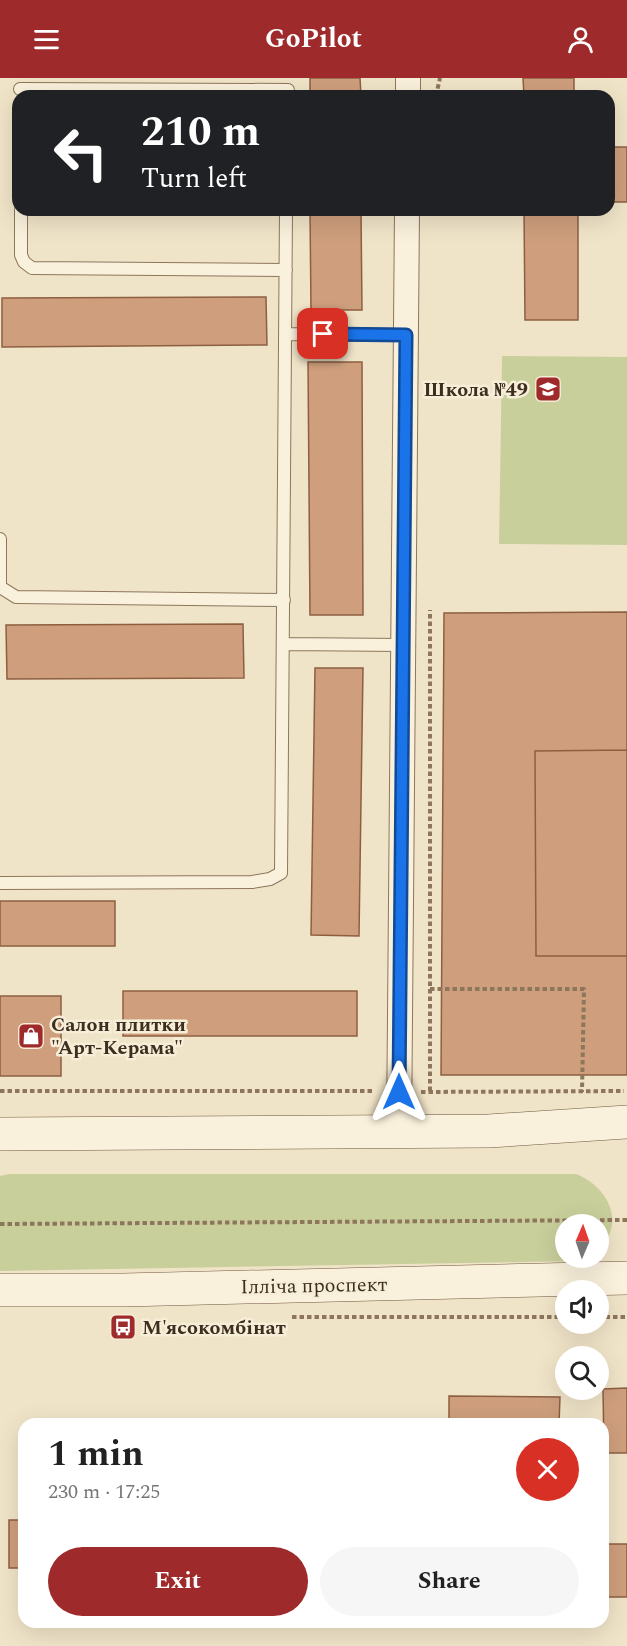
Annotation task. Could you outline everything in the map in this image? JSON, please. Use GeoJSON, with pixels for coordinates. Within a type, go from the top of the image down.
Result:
{"type":"FeatureCollection","features":[{"type":"Feature","properties":{"kind":"main road"},"geometry":{"type":"LineString","coordinates":[[489,1131],[627,1122]]}},
{"type":"Feature","properties":{"kind":"main road"},"geometry":{"type":"LineString","coordinates":[[0,1134],[489,1131],[627,1133]]}},
{"type":"Feature","properties":{"kind":"main road","name":"Ілліча проспект"},"geometry":{"type":"LineString","coordinates":[[0,1290],[124,1290],[627,1278]]}},
{"type":"Feature","properties":{"kind":"street"},"geometry":{"type":"LineString","coordinates":[[399,1132],[407,216]]}},
{"type":"Feature","properties":{"kind":"lane"},"geometry":{"type":"LineString","coordinates":[[20,88],[288,88]]}},
{"type":"Feature","properties":{"kind":"lane"},"geometry":{"type":"LineString","coordinates":[[21,216],[21,255],[24,262],[32,268],[286,270]]}},
{"type":"Feature","properties":{"kind":"lane"},"geometry":{"type":"LineString","coordinates":[[0,883],[252,882],[270,879],[281,873],[286,216]]}},
{"type":"Feature","properties":{"kind":"lane"},"geometry":{"type":"LineString","coordinates":[[285,334],[406,335]]}},
{"type":"Feature","properties":{"kind":"lane"},"geometry":{"type":"LineString","coordinates":[[0,539],[0,587],[16,597],[284,600]]}},
{"type":"Feature","properties":{"kind":"lane"},"geometry":{"type":"LineString","coordinates":[[284,644],[403,645]]}},
{"type":"Feature","properties":{"kind":"path"},"geometry":{"type":"LineString","coordinates":[[430,605],[430,1091]]}},
{"type":"Feature","properties":{"kind":"path"},"geometry":{"type":"LineString","coordinates":[[430,989],[584,989],[582,1092]]}},
{"type":"Feature","properties":{"kind":"path"},"geometry":{"type":"LineString","coordinates":[[0,1091],[374,1091]]}},
{"type":"Feature","properties":{"kind":"path"},"geometry":{"type":"LineString","coordinates":[[0,1224],[627,1220]]}},
{"type":"Feature","properties":{"kind":"path"},"geometry":{"type":"LineString","coordinates":[[609,1317],[627,1317]]}},
{"type":"Feature","properties":{"kind":"green space"},"geometry":{"type":"Polygon","coordinates":[[[502,356],[627,357],[627,545],[499,544],[502,356]]]}},
{"type":"Feature","properties":{"kind":"green space"},"geometry":{"type":"Polygon","coordinates":[[[9,1174],[576,1174],[597,1187],[604,1196],[610,1206],[612,1228],[609,1235],[609,1214],[555,1214],[555,1261],[0,1271],[0,1176],[9,1174]]]}},
{"type":"Feature","properties":{"kind":"building"},"geometry":{"type":"Polygon","coordinates":[[[310,78],[360,78],[361,90],[310,90],[310,78]]]}},
{"type":"Feature","properties":{"kind":"building"},"geometry":{"type":"Polygon","coordinates":[[[523,78],[574,78],[574,90],[524,90],[523,78]]]}},
{"type":"Feature","properties":{"kind":"building"},"geometry":{"type":"Polygon","coordinates":[[[615,147],[627,147],[627,202],[615,202],[615,147]]]}},
{"type":"Feature","properties":{"kind":"building"},"geometry":{"type":"Polygon","coordinates":[[[310,216],[361,216],[362,310],[311,310],[310,216]]]}},
{"type":"Feature","properties":{"kind":"building"},"geometry":{"type":"Polygon","coordinates":[[[524,216],[578,216],[578,320],[525,320],[524,216]]]}},
{"type":"Feature","properties":{"kind":"building"},"geometry":{"type":"Polygon","coordinates":[[[266,297],[267,345],[2,347],[2,298],[266,297]]]}},
{"type":"Feature","properties":{"kind":"building"},"geometry":{"type":"Polygon","coordinates":[[[308,362],[362,362],[363,615],[310,615],[308,362]]]}},
{"type":"Feature","properties":{"kind":"building"},"geometry":{"type":"Polygon","coordinates":[[[627,612],[627,1075],[441,1075],[444,613],[627,612]]]}},
{"type":"Feature","properties":{"kind":"building"},"geometry":{"type":"Polygon","coordinates":[[[243,624],[244,678],[7,679],[6,625],[243,624]]]}},
{"type":"Feature","properties":{"kind":"building"},"geometry":{"type":"Polygon","coordinates":[[[315,668],[363,668],[359,936],[311,935],[315,668]]]}},
{"type":"Feature","properties":{"kind":"building"},"geometry":{"type":"Polygon","coordinates":[[[627,750],[627,956],[536,956],[535,751],[627,750]]]}},
{"type":"Feature","properties":{"kind":"building"},"geometry":{"type":"Polygon","coordinates":[[[0,901],[115,901],[115,946],[0,946],[0,901]]]}},
{"type":"Feature","properties":{"kind":"building"},"geometry":{"type":"Polygon","coordinates":[[[123,991],[357,991],[357,1036],[123,1036],[123,991]]]}},
{"type":"Feature","properties":{"kind":"building","name":"Салон плитки \"Арт-Керама\""},"geometry":{"type":"Polygon","coordinates":[[[0,996],[61,996],[61,1076],[0,1076],[0,996]]]}},
{"type":"Feature","properties":{"kind":"building"},"geometry":{"type":"Polygon","coordinates":[[[627,1388],[627,1453],[609,1453],[609,1418],[603,1418],[603,1400],[609,1400],[609,1389],[627,1388]]]}},
{"type":"Feature","properties":{"kind":"building"},"geometry":{"type":"Polygon","coordinates":[[[449,1396],[555,1397],[555,1400],[560,1400],[559,1418],[449,1418],[449,1396]]]}},
{"type":"Feature","properties":{"kind":"building"},"geometry":{"type":"Polygon","coordinates":[[[9,1520],[18,1520],[18,1568],[9,1568],[9,1520]]]}},
{"type":"Feature","properties":{"kind":"building"},"geometry":{"type":"Polygon","coordinates":[[[609,1544],[627,1544],[627,1597],[609,1597],[609,1544]]]}},
{"type":"Feature","properties":{"kind":"place","name":"Школа №49"},"geometry":{"type":"Point","coordinates":[548,389]}},
{"type":"Feature","properties":{"kind":"place","name":"Салон плитки \"Арт-Керама\""},"geometry":{"type":"Point","coordinates":[31,1036]}},
{"type":"Feature","properties":{"kind":"place","name":"М'ясокомбінат"},"geometry":{"type":"Point","coordinates":[123,1327]}},
{"type":"Feature","properties":{"kind":"route"},"geometry":{"type":"LineString","coordinates":[[323,334],[406,335],[399,1092]]}}]}
